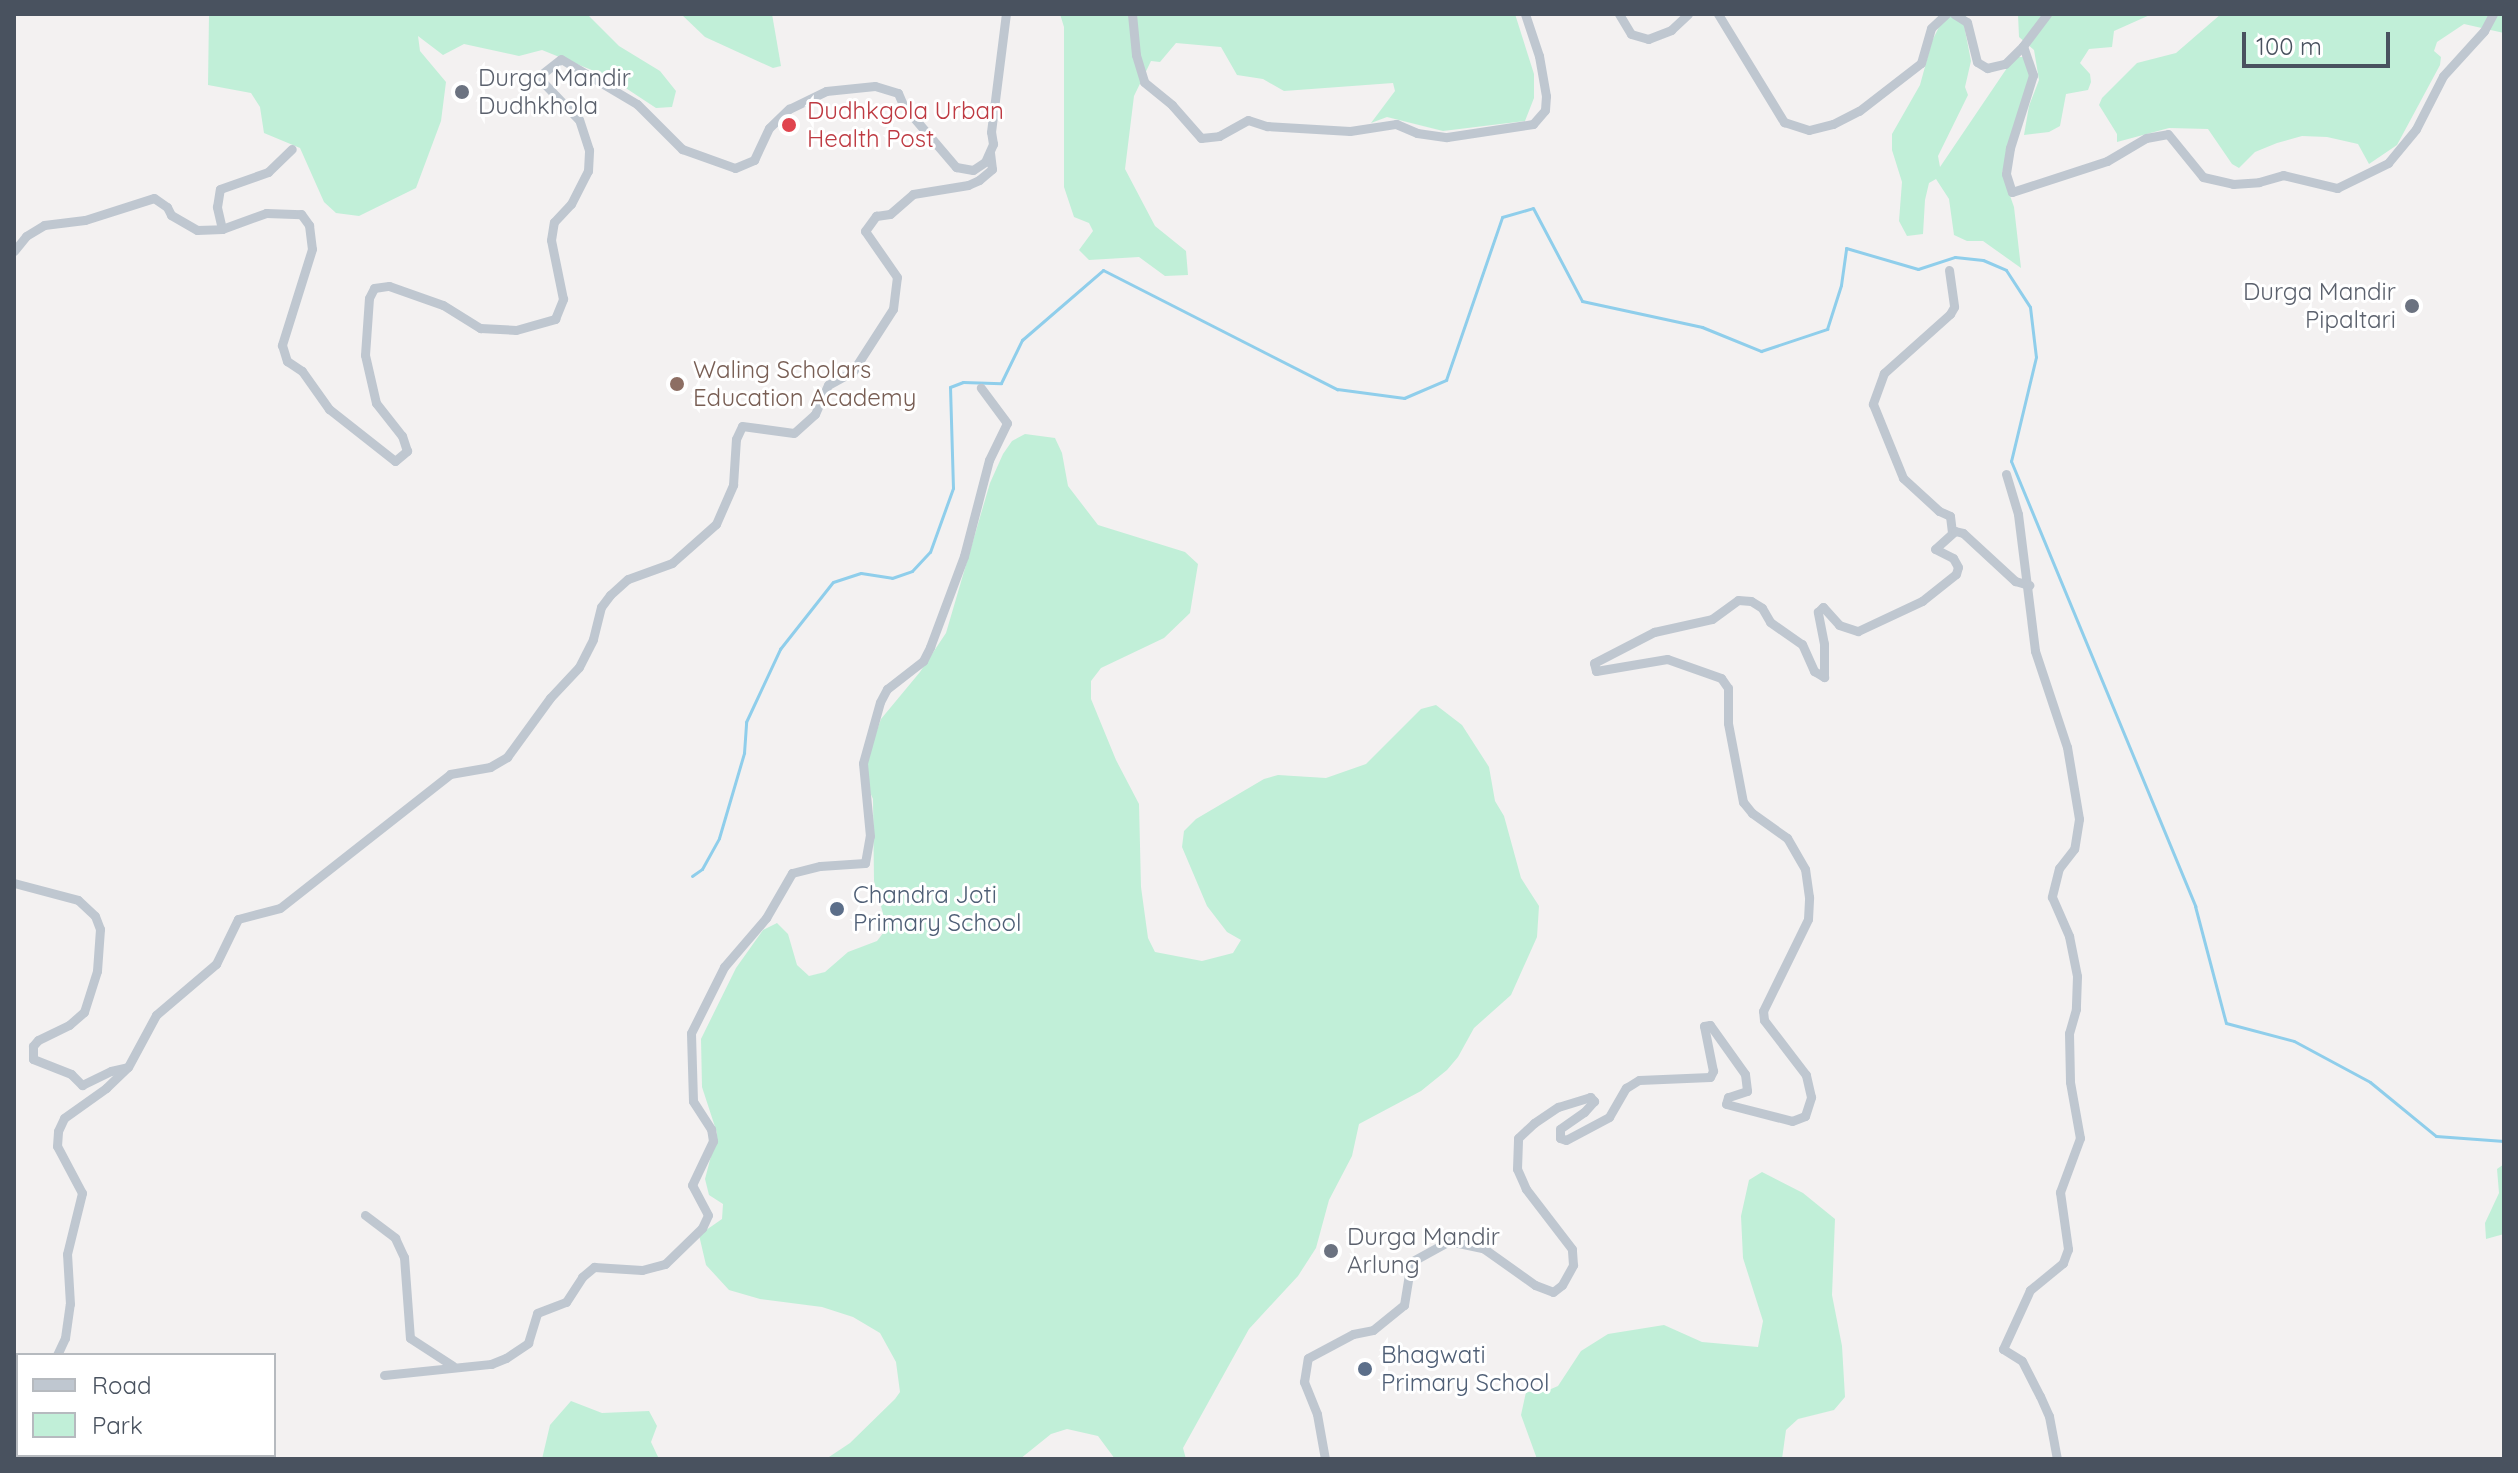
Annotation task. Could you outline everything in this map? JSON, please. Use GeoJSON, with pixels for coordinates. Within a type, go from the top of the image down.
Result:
{"type":"FeatureCollection","features":[{"type":"Feature","properties":{"kind":"street"},"geometry":{"type":"LineString","coordinates":[[58,1353],[65,1338],[70,1304],[67,1254],[82,1193],[60,1156],[58,1131],[64,1118],[106,1088],[128,1067],[156,1015],[176,995],[210,972],[243,915],[280,908],[450,774],[490,767],[507,757],[550,698],[579,667],[593,639],[601,607],[610,595],[628,579],[672,563],[716,524],[733,485],[736,439],[742,426],[794,433],[815,414],[828,385],[853,371],[893,309],[897,277],[865,231],[876,216],[890,214],[913,194],[968,185],[992,169],[990,151],[1006,14]]}},
{"type":"Feature","properties":{"kind":"street"},"geometry":{"type":"LineString","coordinates":[[1132,14],[1136,55],[1144,82],[1172,105],[1201,138],[1219,136],[1248,120],[1267,126],[1350,131],[1396,124],[1417,133],[1447,137],[1533,124],[1545,110],[1546,96],[1539,56],[1525,14]]}},
{"type":"Feature","properties":{"kind":"street"},"geometry":{"type":"LineString","coordinates":[[1619,14],[1631,34],[1648,39],[1671,30],[1688,14]]}},
{"type":"Feature","properties":{"kind":"street"},"geometry":{"type":"LineString","coordinates":[[1718,14],[1784,122],[1809,130],[1833,124],[1859,111],[1921,63],[1931,28],[1946,14]]}},
{"type":"Feature","properties":{"kind":"street"},"geometry":{"type":"LineString","coordinates":[[1954,14],[1967,22],[1977,62],[1987,68],[2005,64],[2047,14]]}},
{"type":"Feature","properties":{"kind":"street"},"geometry":{"type":"LineString","coordinates":[[2023,46],[2033,75],[2010,148],[2006,174],[2012,192],[2107,161],[2146,138],[2168,134],[2203,177],[2233,184],[2259,182],[2283,175],[2337,188],[2388,163],[2416,129],[2443,76],[2484,31],[2493,14]]}},
{"type":"Feature","properties":{"kind":"street"},"geometry":{"type":"LineString","coordinates":[[14,251],[26,236],[44,225],[85,220],[154,198],[167,207],[171,215],[197,230],[222,229],[266,213],[301,214],[309,225],[312,249],[282,345],[287,361],[302,371],[329,409],[395,461],[407,451],[402,436],[376,403],[365,355],[369,298],[374,288],[389,286],[443,305],[480,328],[516,330],[555,319],[563,299],[551,240],[554,222],[571,204],[588,171],[589,150],[579,120],[538,77],[561,59],[637,104],[682,149],[735,168],[754,160],[769,128],[789,109],[826,91],[865,86],[898,93],[903,105],[956,167],[973,170],[985,162],[990,151]]}},
{"type":"Feature","properties":{"kind":"street"},"geometry":{"type":"LineString","coordinates":[[222,229],[217,207],[220,189],[268,172],[292,149]]}},
{"type":"Feature","properties":{"kind":"street"},"geometry":{"type":"LineString","coordinates":[[1949,270],[1954,307],[1884,373],[1873,404],[1895,465],[1910,486],[1939,511],[1950,516],[1952,532]]}},
{"type":"Feature","properties":{"kind":"street"},"geometry":{"type":"LineString","coordinates":[[384,1375],[491,1364],[521,1351],[528,1343],[537,1313],[566,1302],[582,1277],[594,1267],[642,1270],[665,1264],[702,1228],[708,1215],[692,1185],[713,1141],[711,1129],[693,1101],[691,1033],[724,967],[776,904],[792,873],[803,868],[865,863],[870,824],[862,783],[863,763],[876,715],[887,689],[923,661],[930,647],[964,556],[989,460],[1007,423],[981,388]]}},
{"type":"Feature","properties":{"kind":"street"},"geometry":{"type":"LineString","coordinates":[[2006,474],[2018,514],[2035,651],[2067,747],[2079,819],[2074,849],[2059,868],[2052,897],[2069,936],[2077,976],[2076,1009],[2069,1033],[2070,1082],[2080,1138],[2060,1192],[2068,1249],[2063,1263],[2030,1290],[2003,1349],[2022,1361],[2040,1396],[2049,1416],[2057,1459]]}},
{"type":"Feature","properties":{"kind":"street"},"geometry":{"type":"LineString","coordinates":[[1952,532],[1963,533],[1977,550],[2015,581],[2029,585]]}},
{"type":"Feature","properties":{"kind":"street"},"geometry":{"type":"LineString","coordinates":[[1325,1459],[1317,1414],[1304,1382],[1308,1358],[1353,1334],[1373,1330],[1404,1305],[1411,1262],[1449,1241],[1483,1248],[1535,1285],[1553,1292],[1562,1285],[1573,1265],[1572,1249],[1526,1189],[1517,1169],[1518,1138],[1534,1123],[1558,1107],[1590,1097],[1594,1101],[1584,1112],[1560,1129],[1560,1138],[1566,1140],[1609,1117],[1626,1088],[1639,1080],[1710,1077],[1712,1062],[1704,1026],[1710,1025],[1745,1074],[1747,1091],[1728,1097],[1726,1104],[1792,1121],[1805,1116],[1811,1097],[1806,1075],[1764,1020],[1763,1011],[1808,919],[1805,869],[1787,838],[1752,813],[1743,802],[1728,723],[1728,688],[1721,678],[1667,659],[1596,671],[1594,663],[1654,632],[1712,619],[1738,600],[1751,601],[1762,608],[1770,622],[1802,644],[1814,671],[1824,677],[1824,644],[1818,612],[1823,607],[1839,625],[1858,631],[1912,607],[1956,574],[1958,567],[1953,558],[1935,549],[1952,532]]}},
{"type":"Feature","properties":{"kind":"street"},"geometry":{"type":"LineString","coordinates":[[14,883],[78,900],[95,916],[100,929],[97,971],[84,1012],[69,1025],[38,1040],[33,1046],[33,1059],[40,1065],[71,1074],[82,1085],[128,1067]]}},
{"type":"Feature","properties":{"kind":"street"},"geometry":{"type":"LineString","coordinates":[[365,1215],[395,1238],[404,1257],[410,1338],[453,1366]]}},
{"type":"Feature","properties":{"kind":"green space"},"geometry":{"type":"Polygon","coordinates":[[[209,14],[587,14],[619,46],[660,71],[676,91],[672,107],[656,108],[609,77],[542,50],[519,56],[464,44],[443,55],[418,36],[420,51],[446,82],[441,121],[416,188],[359,216],[336,213],[324,202],[300,148],[264,133],[260,107],[251,93],[208,85],[209,14]]]}},
{"type":"Feature","properties":{"kind":"green space"},"geometry":{"type":"Polygon","coordinates":[[[681,14],[772,14],[781,66],[773,68],[705,37],[681,14]]]}},
{"type":"Feature","properties":{"kind":"green space"},"geometry":{"type":"Polygon","coordinates":[[[1060,14],[1515,14],[1534,74],[1534,98],[1525,121],[1443,131],[1387,117],[1371,123],[1395,91],[1393,83],[1284,91],[1263,79],[1237,75],[1221,47],[1176,43],[1160,62],[1151,61],[1134,96],[1125,169],[1155,226],[1186,251],[1188,275],[1165,276],[1139,257],[1089,260],[1079,250],[1093,231],[1089,223],[1074,217],[1064,187],[1064,27],[1060,14]]]}},
{"type":"Feature","properties":{"kind":"green space"},"geometry":{"type":"Polygon","coordinates":[[[1936,14],[1968,14],[1963,20],[1971,61],[1965,87],[1968,95],[1938,156],[1940,167],[2009,65],[2018,57],[2025,57],[2031,77],[2002,173],[2014,207],[2021,268],[1983,241],[1967,241],[1954,235],[1949,199],[1936,179],[1929,183],[1923,234],[1907,236],[1899,221],[1902,182],[1892,150],[1892,134],[1920,85],[1932,41],[1942,21],[1936,14]]]}},
{"type":"Feature","properties":{"kind":"green space"},"geometry":{"type":"Polygon","coordinates":[[[2018,14],[2152,14],[2114,31],[2112,47],[2089,49],[2080,63],[2090,74],[2088,90],[2066,94],[2060,126],[2049,132],[2024,135],[2029,106],[2039,80],[2034,50],[2019,37],[2018,14]]]}},
{"type":"Feature","properties":{"kind":"green space"},"geometry":{"type":"Polygon","coordinates":[[[2221,14],[2504,14],[2504,33],[2464,24],[2437,42],[2434,51],[2441,57],[2440,65],[2397,145],[2369,164],[2358,144],[2327,137],[2302,136],[2277,143],[2255,152],[2239,168],[2232,164],[2208,129],[2169,128],[2117,142],[2117,134],[2099,105],[2102,98],[2137,63],[2176,53],[2221,14]]]}},
{"type":"Feature","properties":{"kind":"green space"},"geometry":{"type":"Polygon","coordinates":[[[1025,434],[1055,438],[1062,453],[1068,486],[1098,525],[1185,552],[1198,564],[1190,613],[1164,638],[1101,668],[1091,681],[1091,699],[1116,760],[1139,804],[1141,887],[1148,938],[1155,952],[1202,961],[1233,953],[1241,940],[1227,932],[1207,906],[1182,847],[1184,831],[1196,819],[1264,779],[1278,775],[1326,778],[1366,764],[1421,709],[1436,705],[1462,725],[1489,767],[1495,801],[1504,816],[1521,878],[1539,906],[1537,937],[1511,995],[1474,1028],[1447,1070],[1421,1091],[1359,1124],[1352,1156],[1329,1200],[1316,1248],[1298,1276],[1249,1329],[1183,1448],[1186,1459],[1115,1459],[1098,1436],[1067,1429],[1051,1434],[1020,1459],[826,1459],[850,1443],[895,1399],[900,1392],[896,1362],[880,1333],[853,1317],[822,1307],[760,1299],[729,1290],[706,1265],[699,1235],[722,1219],[723,1204],[709,1195],[705,1179],[717,1133],[702,1087],[701,1039],[736,968],[763,930],[777,923],[788,934],[797,965],[809,976],[825,972],[848,952],[877,941],[887,928],[874,881],[873,799],[865,781],[865,764],[881,719],[920,672],[946,633],[990,483],[1012,441],[1025,434]]]}},
{"type":"Feature","properties":{"kind":"green space"},"geometry":{"type":"Polygon","coordinates":[[[2504,1164],[2504,1234],[2486,1239],[2485,1223],[2499,1193],[2497,1169],[2504,1164]]]}},
{"type":"Feature","properties":{"kind":"green space"},"geometry":{"type":"Polygon","coordinates":[[[1762,1172],[1803,1193],[1835,1219],[1832,1295],[1842,1346],[1845,1397],[1834,1410],[1798,1419],[1786,1430],[1782,1459],[1537,1459],[1521,1415],[1526,1392],[1544,1392],[1558,1386],[1581,1351],[1608,1334],[1664,1325],[1702,1342],[1758,1347],[1763,1321],[1743,1258],[1741,1216],[1749,1180],[1762,1172]]]}},
{"type":"Feature","properties":{"kind":"green space"},"geometry":{"type":"Polygon","coordinates":[[[571,1401],[602,1413],[649,1411],[657,1426],[651,1442],[659,1459],[542,1459],[550,1425],[571,1401]]]}},
{"type":"Feature","properties":{"kind":"waterway"},"geometry":{"type":"LineString","coordinates":[[692,876],[702,869],[719,838],[744,753],[746,722],[780,649],[833,582],[861,573],[892,578],[912,571],[930,552],[953,488],[950,387],[963,382],[1001,383],[1022,340],[1103,270],[1337,389],[1404,398],[1446,380],[1502,217],[1533,208],[1582,301],[1702,327],[1761,351],[1827,329],[1841,285],[1846,248],[1918,269],[1955,257],[1983,260],[2006,270],[2030,307],[2036,357],[2011,461],[2195,906],[2226,1023],[2294,1041],[2370,1082],[2436,1136],[2504,1141]]}},
{"type":"Feature","properties":{"kind":"place","name":"Durga Mandir Dudhkhola"},"geometry":{"type":"Point","coordinates":[462,92]}},
{"type":"Feature","properties":{"kind":"place","name":"Dudhkgola Urban Health Post"},"geometry":{"type":"Point","coordinates":[789,125]}},
{"type":"Feature","properties":{"kind":"place","name":"Durga Mandir Pipaltari"},"geometry":{"type":"Point","coordinates":[2412,306]}},
{"type":"Feature","properties":{"kind":"place","name":"Waling Scholars Education Academy"},"geometry":{"type":"Point","coordinates":[677,384]}},
{"type":"Feature","properties":{"kind":"place","name":"Chandra Joti Primary School"},"geometry":{"type":"Point","coordinates":[837,909]}},
{"type":"Feature","properties":{"kind":"place","name":"Durga Mandir Arlung"},"geometry":{"type":"Point","coordinates":[1331,1251]}},
{"type":"Feature","properties":{"kind":"place","name":"Bhagwati Primary School"},"geometry":{"type":"Point","coordinates":[1365,1369]}}]}
